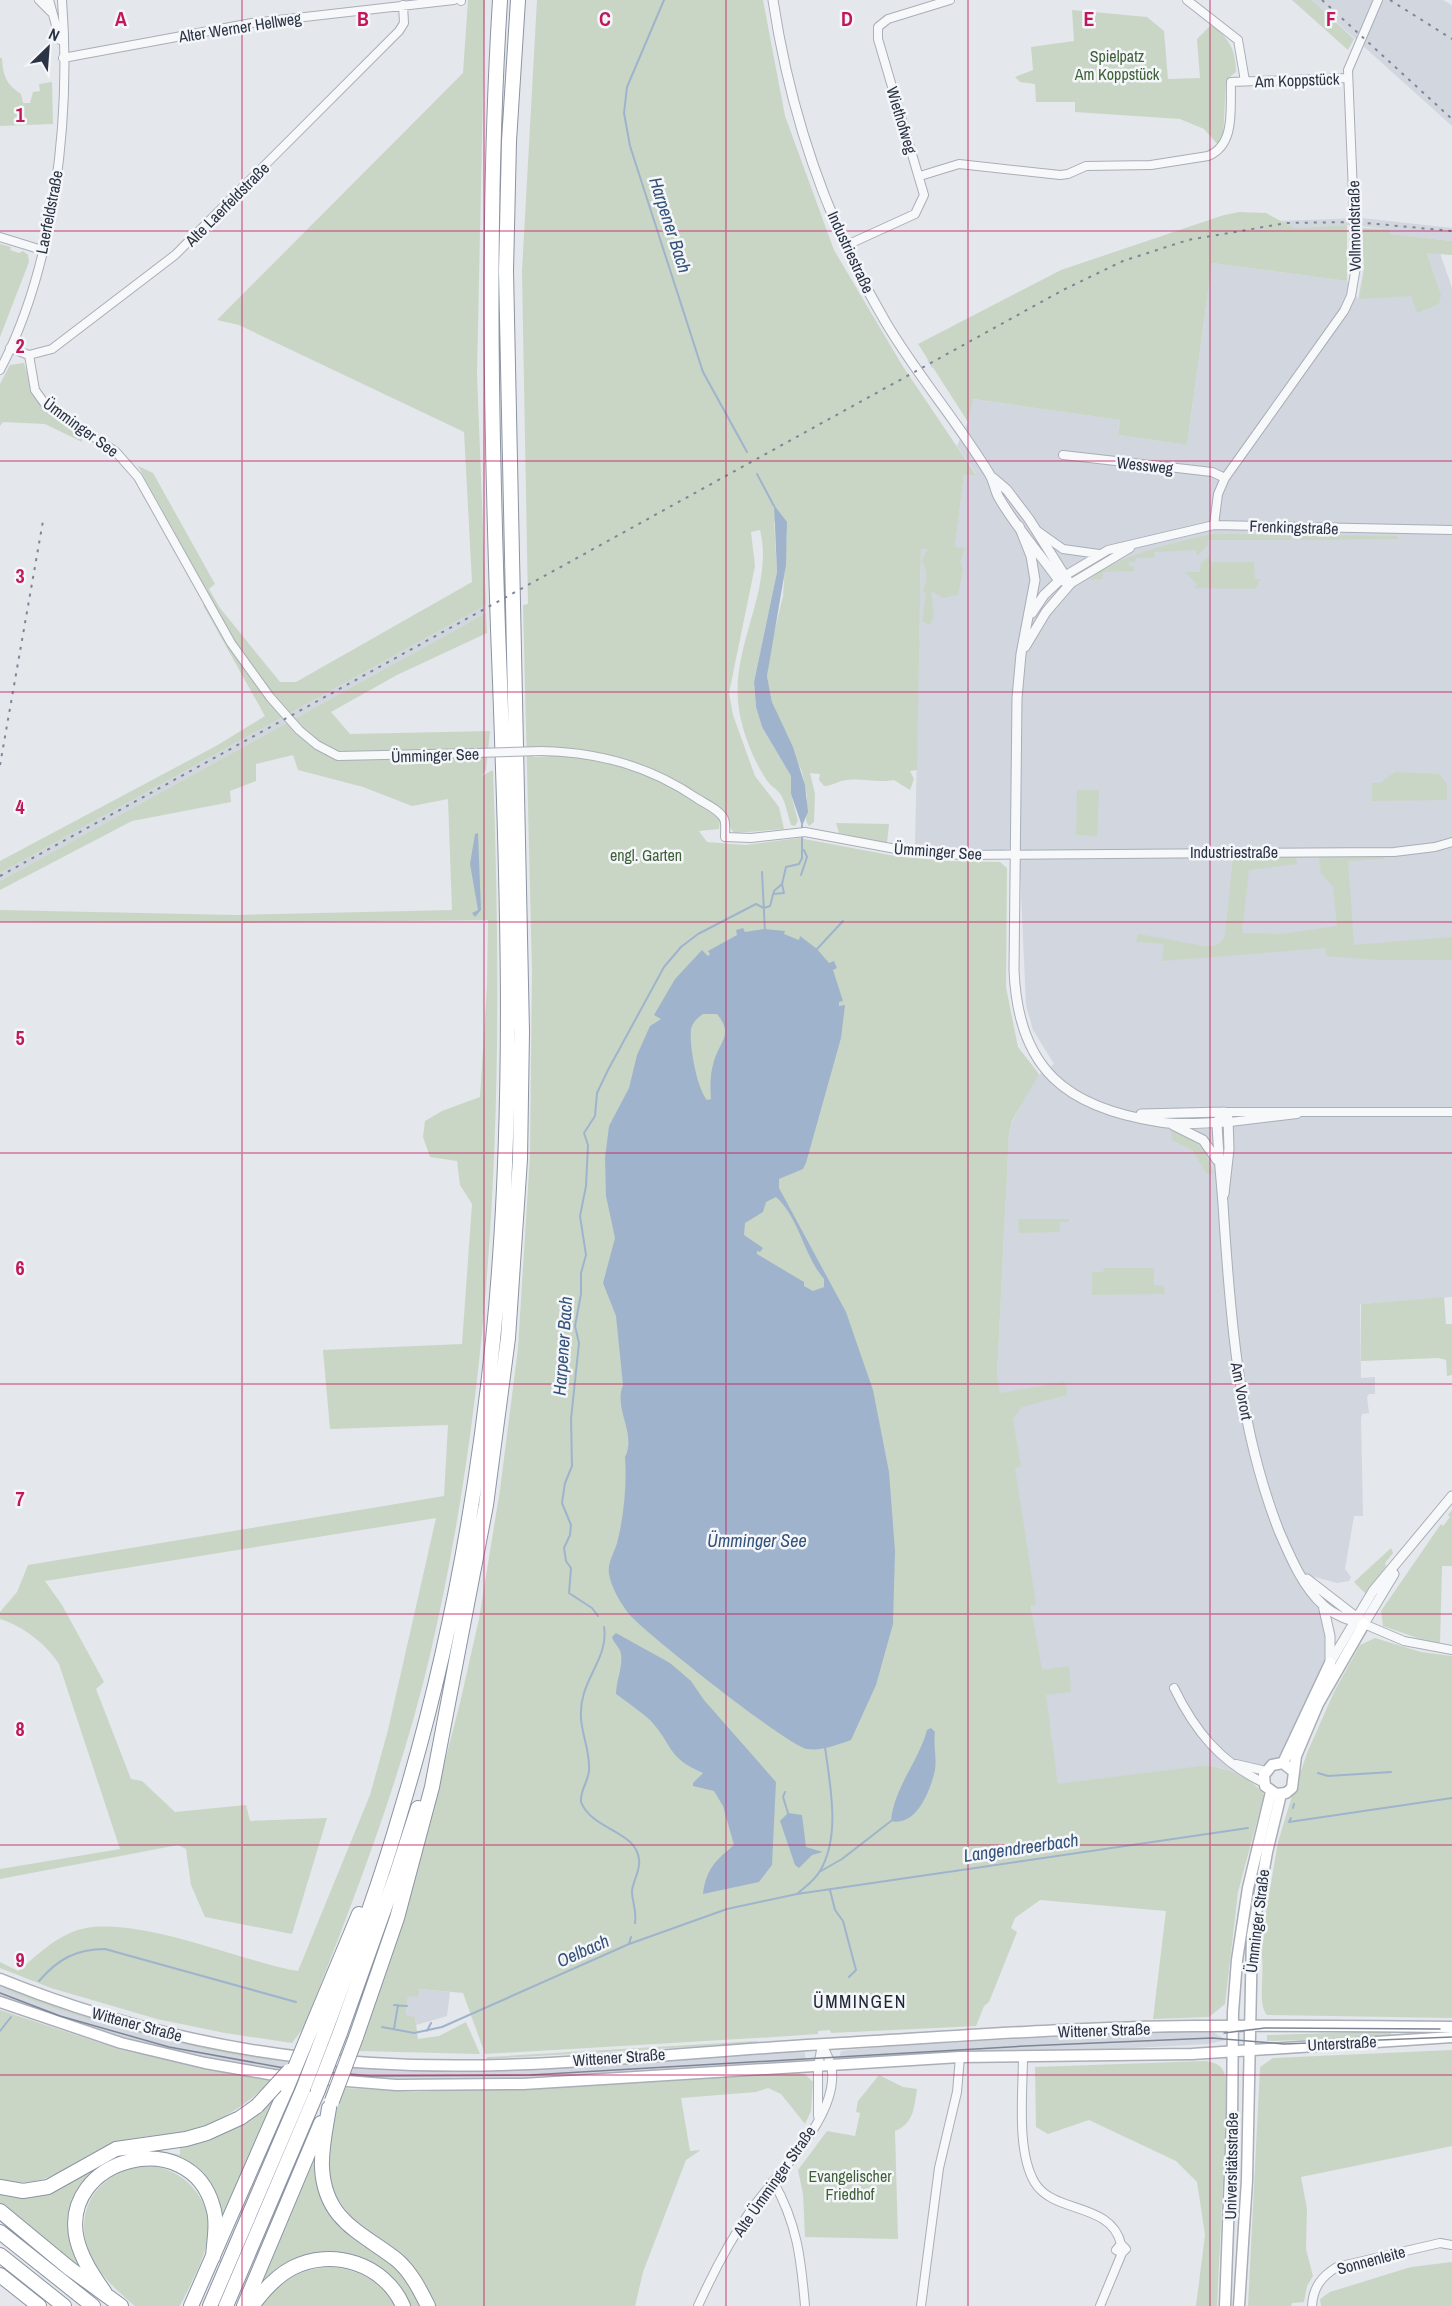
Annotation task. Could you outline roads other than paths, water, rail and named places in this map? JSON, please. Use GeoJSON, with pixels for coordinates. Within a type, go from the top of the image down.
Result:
{"type":"FeatureCollection","features":[{"type":"Feature","properties":{"kind":"highway"},"geometry":{"type":"LineString","coordinates":[[210,2306],[303,2089],[401,1812],[443,1648],[465,1543],[493,1340],[502,1230],[507,906],[491,272],[500,0]]}},
{"type":"Feature","properties":{"kind":"highway"},"geometry":{"type":"LineString","coordinates":[[244,2306],[330,2104],[397,1918],[432,1787],[451,1679],[483,1523],[499,1416],[508,1338],[520,1159],[522,963],[506,271],[509,141],[518,0]]}},
{"type":"Feature","properties":{"kind":"highway"},"geometry":{"type":"LineString","coordinates":[[226,2306],[318,2090],[398,1873],[451,1679]]}},
{"type":"Feature","properties":{"kind":"highway"},"geometry":{"type":"LineString","coordinates":[[191,2306],[287,2087],[401,1812]]}},
{"type":"Feature","properties":{"kind":"highway"},"geometry":{"type":"LineString","coordinates":[[0,2187],[23,2191],[48,2187],[116,2149],[186,2139],[207,2133],[240,2118],[257,2106],[278,2086],[298,2060]]}},
{"type":"Feature","properties":{"kind":"highway"},"geometry":{"type":"LineString","coordinates":[[330,2104],[322,2169],[332,2205],[359,2235],[398,2262],[414,2280],[428,2306]]}},
{"type":"Feature","properties":{"kind":"highway"},"geometry":{"type":"LineString","coordinates":[[105,2293],[89,2268],[77,2238],[78,2212],[82,2200],[101,2175],[127,2160],[163,2159],[194,2176],[210,2197],[214,2208],[213,2257]]}},
{"type":"Feature","properties":{"kind":"highway"},"geometry":{"type":"LineString","coordinates":[[0,2211],[69,2268],[121,2306]]}},
{"type":"Feature","properties":{"kind":"highway"},"geometry":{"type":"LineString","coordinates":[[0,2232],[93,2306]]}},
{"type":"Feature","properties":{"kind":"highway"},"geometry":{"type":"LineString","coordinates":[[0,2255],[64,2306]]}},
{"type":"Feature","properties":{"kind":"highway"},"geometry":{"type":"LineString","coordinates":[[252,2306],[279,2277],[293,2268],[308,2262],[333,2259],[354,2263],[377,2273],[396,2292],[403,2306]]}},
{"type":"Feature","properties":{"kind":"highway"},"geometry":{"type":"LineString","coordinates":[[0,2275],[39,2306]]}},
{"type":"Feature","properties":{"kind":"main road","name":"Ümminger Straße"},"geometry":{"type":"LineString","coordinates":[[1276,1793],[1288,1792],[1294,1785],[1293,1771],[1318,1704],[1358,1621]]}},
{"type":"Feature","properties":{"kind":"main road","name":"Ümminger Straße"},"geometry":{"type":"LineString","coordinates":[[1282,1763],[1330,1663]]}},
{"type":"Feature","properties":{"kind":"main road"},"geometry":{"type":"LineString","coordinates":[[1276,1793],[1264,1783],[1266,1771],[1272,1765],[1282,1763],[1293,1771]]}},
{"type":"Feature","properties":{"kind":"main road","name":"Ümminger Straße"},"geometry":{"type":"LineString","coordinates":[[1232,2026],[1242,1919],[1276,1793]]}},
{"type":"Feature","properties":{"kind":"main road","name":"Ümminger Straße"},"geometry":{"type":"LineString","coordinates":[[1249,2050],[1252,1936],[1276,1793]]}},
{"type":"Feature","properties":{"kind":"main road","name":"Wittener Straße"},"geometry":{"type":"LineString","coordinates":[[0,1979],[103,2016],[173,2035],[260,2052],[370,2063],[535,2062],[822,2044],[1249,2026]]}},
{"type":"Feature","properties":{"kind":"main road","name":"Wittener Straße"},"geometry":{"type":"LineString","coordinates":[[0,2002],[98,2036],[177,2058],[274,2075],[355,2083],[512,2084],[960,2057],[1232,2051]]}},
{"type":"Feature","properties":{"kind":"main road","name":"Universitätsstraße"},"geometry":{"type":"LineString","coordinates":[[1226,2306],[1232,2026]]}},
{"type":"Feature","properties":{"kind":"main road","name":"Unterstraße"},"geometry":{"type":"LineString","coordinates":[[1249,2026],[1452,2027]]}},
{"type":"Feature","properties":{"kind":"main road","name":"Unterstraße"},"geometry":{"type":"LineString","coordinates":[[1232,2051],[1452,2037]]}},
{"type":"Feature","properties":{"kind":"main road","name":"Universitätsstraße"},"geometry":{"type":"LineString","coordinates":[[1239,2306],[1247,2180],[1249,2050]]}},
{"type":"Feature","properties":{"kind":"street","name":"Laerfeldstraße"},"geometry":{"type":"LineString","coordinates":[[39,0],[51,12]]}},
{"type":"Feature","properties":{"kind":"street","name":"Laerfeldstraße"},"geometry":{"type":"LineString","coordinates":[[49,0],[62,47]]}},
{"type":"Feature","properties":{"kind":"street","name":"Laerfeldstraße"},"geometry":{"type":"LineString","coordinates":[[0,370],[10,348],[42,250],[59,156],[63,58],[62,0]]}},
{"type":"Feature","properties":{"kind":"street","name":"Alter Werner Hellweg"},"geometry":{"type":"LineString","coordinates":[[63,58],[252,23],[459,0]]}},
{"type":"Feature","properties":{"kind":"street","name":"Industriestraße"},"geometry":{"type":"LineString","coordinates":[[773,0],[789,86],[802,133],[847,245],[885,322],[991,477],[998,496],[1019,526],[1065,580]]}},
{"type":"Feature","properties":{"kind":"street","name":"Wiethofweg"},"geometry":{"type":"LineString","coordinates":[[847,245],[915,214],[920,208],[924,195],[877,32],[881,22],[950,0]]}},
{"type":"Feature","properties":{"kind":"street","name":"Am Koppstück"},"geometry":{"type":"LineString","coordinates":[[1187,0],[1238,40],[1245,81]]}},
{"type":"Feature","properties":{"kind":"street","name":"Vollmondstraße"},"geometry":{"type":"LineString","coordinates":[[1214,525],[1218,494],[1225,478],[1302,371],[1351,296],[1356,267],[1348,78],[1351,62],[1378,0]]}},
{"type":"Feature","properties":{"kind":"street","name":"Alte Laerfeldstraße"},"geometry":{"type":"LineString","coordinates":[[29,355],[52,349],[181,249],[399,31],[404,23],[404,5]]}},
{"type":"Feature","properties":{"kind":"street","name":"Am Koppstück"},"geometry":{"type":"LineString","coordinates":[[920,176],[959,164],[1060,175],[1086,166],[1150,165],[1208,156],[1216,153],[1226,143],[1231,82],[1348,78]]}},
{"type":"Feature","properties":{"kind":"street"},"geometry":{"type":"LineString","coordinates":[[0,237],[42,250]]}},
{"type":"Feature","properties":{"kind":"street"},"geometry":{"type":"LineString","coordinates":[[10,348],[29,355]]}},
{"type":"Feature","properties":{"kind":"street","name":"Ümminger See"},"geometry":{"type":"LineString","coordinates":[[29,355],[35,390],[45,404],[116,452],[138,477],[231,643],[270,697],[299,730],[317,745],[338,756],[541,752],[592,755],[623,761],[654,773],[682,788],[724,819],[725,837],[751,838],[802,832],[912,852],[1015,854]]}},
{"type":"Feature","properties":{"kind":"street","name":"Wessweg"},"geometry":{"type":"LineString","coordinates":[[1063,455],[1212,472],[1225,478]]}},
{"type":"Feature","properties":{"kind":"street","name":"Industriestraße"},"geometry":{"type":"LineString","coordinates":[[991,477],[1007,490],[1035,528],[1065,580]]}},
{"type":"Feature","properties":{"kind":"street","name":"Frenkingstraße"},"geometry":{"type":"LineString","coordinates":[[1065,580],[1100,554],[1214,525],[1452,530]]}},
{"type":"Feature","properties":{"kind":"street","name":"Industriestraße"},"geometry":{"type":"LineString","coordinates":[[1019,526],[1035,573],[1021,654],[1016,723],[1015,995],[1022,1030],[1030,1047],[1053,1078],[1088,1103],[1123,1113],[1168,1123],[1230,1122],[1280,1118],[1304,1113]]}},
{"type":"Feature","properties":{"kind":"street","name":"Industriestraße"},"geometry":{"type":"LineString","coordinates":[[1035,528],[1063,549],[1100,554]]}},
{"type":"Feature","properties":{"kind":"street","name":"Frenkingstraße"},"geometry":{"type":"LineString","coordinates":[[1065,580],[1139,543]]}},
{"type":"Feature","properties":{"kind":"street","name":"Industriestraße"},"geometry":{"type":"LineString","coordinates":[[1028,622],[1044,595],[1065,580]]}},
{"type":"Feature","properties":{"kind":"street","name":"Industriestraße"},"geometry":{"type":"LineString","coordinates":[[1021,654],[1065,580]]}},
{"type":"Feature","properties":{"kind":"street","name":"Industriestraße"},"geometry":{"type":"LineString","coordinates":[[1015,854],[1394,852],[1436,847],[1452,842]]}},
{"type":"Feature","properties":{"kind":"street","name":"Industriestraße"},"geometry":{"type":"LineString","coordinates":[[1123,1113],[1280,1110],[1304,1113],[1452,1112]]}},
{"type":"Feature","properties":{"kind":"street"},"geometry":{"type":"LineString","coordinates":[[1217,1122],[1224,1112],[1230,1122]]}},
{"type":"Feature","properties":{"kind":"street","name":"Am Vorort"},"geometry":{"type":"LineString","coordinates":[[1217,1122],[1229,1311],[1246,1418],[1267,1498],[1283,1541],[1299,1571],[1323,1605],[1344,1619],[1358,1621]]}},
{"type":"Feature","properties":{"kind":"street","name":"Am Vorort"},"geometry":{"type":"LineString","coordinates":[[1223,1202],[1230,1122]]}},
{"type":"Feature","properties":{"kind":"street"},"geometry":{"type":"LineString","coordinates":[[1168,1123],[1203,1140],[1218,1162]]}},
{"type":"Feature","properties":{"kind":"street","name":"Ümminger Straße"},"geometry":{"type":"LineString","coordinates":[[1330,1663],[1401,1561],[1452,1496]]}},
{"type":"Feature","properties":{"kind":"street","name":"Am Vorort"},"geometry":{"type":"LineString","coordinates":[[1299,1571],[1358,1621]]}},
{"type":"Feature","properties":{"kind":"street","name":"Am Vorort"},"geometry":{"type":"LineString","coordinates":[[1323,1605],[1330,1636],[1330,1663]]}},
{"type":"Feature","properties":{"kind":"street"},"geometry":{"type":"LineString","coordinates":[[1358,1621],[1404,1641],[1452,1650]]}},
{"type":"Feature","properties":{"kind":"street"},"geometry":{"type":"LineString","coordinates":[[1174,1688],[1203,1738],[1229,1761],[1264,1783]]}},
{"type":"Feature","properties":{"kind":"street"},"geometry":{"type":"LineString","coordinates":[[1229,1761],[1266,1771]]}},
{"type":"Feature","properties":{"kind":"street","name":"Alte Ümminger Straße"},"geometry":{"type":"LineString","coordinates":[[698,2306],[734,2237],[773,2181],[806,2141],[817,2121],[828,2097],[831,2065],[822,2044]]}},
{"type":"Feature","properties":{"kind":"street","name":"Alte Ümminger Straße"},"geometry":{"type":"LineString","coordinates":[[817,2121],[818,2066],[822,2044]]}},
{"type":"Feature","properties":{"kind":"street"},"geometry":{"type":"LineString","coordinates":[[1023,2056],[1024,2142],[1029,2171],[1035,2183],[1049,2196],[1102,2218],[1111,2226],[1120,2244],[1125,2247],[1100,2306]]}},
{"type":"Feature","properties":{"kind":"street"},"geometry":{"type":"LineString","coordinates":[[921,2306],[939,2168],[957,2092],[960,2057]]}},
{"type":"Feature","properties":{"kind":"street"},"geometry":{"type":"LineString","coordinates":[[773,2181],[790,2215],[796,2234],[805,2306]]}},
{"type":"Feature","properties":{"kind":"street","name":"Sonnenleite"},"geometry":{"type":"LineString","coordinates":[[1312,2306],[1315,2288],[1328,2272],[1337,2267],[1440,2243],[1452,2245],[1452,2252]]}},
{"type":"Feature","properties":{"kind":"water"},"geometry":{"type":"Polygon","coordinates":[[[774,505],[787,522],[786,565],[767,676],[772,702],[793,747],[805,785],[808,812],[802,826],[791,794],[791,776],[762,727],[756,707],[754,682],[777,572],[774,505]]]}},
{"type":"Feature","properties":{"kind":"water"},"geometry":{"type":"Polygon","coordinates":[[[478,833],[481,910],[475,917],[472,913],[478,910],[470,864],[475,834],[478,833]]]}},
{"type":"Feature","properties":{"kind":"water","name":"Ümminger See"},"geometry":{"type":"Polygon","coordinates":[[[743,928],[745,932],[764,929],[785,931],[784,934],[799,940],[800,936],[817,949],[829,963],[834,961],[837,968],[833,970],[843,1001],[839,1002],[839,1006],[845,1005],[841,1038],[806,1163],[803,1169],[779,1179],[779,1188],[846,1312],[873,1390],[889,1472],[895,1551],[893,1624],[876,1685],[851,1740],[818,1749],[807,1749],[773,1729],[661,1643],[629,1614],[614,1590],[609,1574],[609,1565],[622,1519],[628,1439],[621,1403],[623,1385],[616,1316],[603,1283],[615,1238],[606,1196],[605,1158],[609,1126],[629,1088],[637,1055],[650,1026],[661,1019],[654,1015],[675,979],[702,950],[708,956],[710,954],[708,951],[737,935],[736,930],[743,928]],[[703,1014],[693,1024],[691,1036],[697,1077],[707,1100],[711,1099],[713,1066],[724,1038],[725,1027],[717,1014],[703,1014]],[[776,1197],[766,1202],[763,1212],[745,1223],[744,1235],[763,1248],[760,1252],[757,1251],[757,1254],[804,1282],[804,1286],[813,1291],[824,1287],[824,1279],[811,1259],[791,1216],[776,1197]]]}},
{"type":"Feature","properties":{"kind":"water"},"geometry":{"type":"Polygon","coordinates":[[[616,1633],[670,1663],[691,1681],[704,1700],[776,1782],[772,1865],[759,1882],[703,1894],[709,1871],[734,1845],[723,1806],[714,1791],[693,1786],[693,1783],[703,1773],[682,1762],[650,1720],[616,1694],[621,1659],[612,1637],[616,1633]]]}},
{"type":"Feature","properties":{"kind":"water"},"geometry":{"type":"Polygon","coordinates":[[[931,1728],[935,1732],[935,1765],[926,1796],[915,1813],[908,1818],[891,1821],[902,1785],[927,1730],[931,1728]]]}},
{"type":"Feature","properties":{"kind":"water"},"geometry":{"type":"Polygon","coordinates":[[[788,1813],[802,1815],[806,1847],[823,1852],[812,1855],[799,1868],[795,1865],[780,1821],[788,1813]]]}},
{"type":"Feature","properties":{"kind":"waterway","name":"Harpener Bach"},"geometry":{"type":"LineString","coordinates":[[664,0],[627,87],[624,113],[630,146],[703,372],[747,452]]}},
{"type":"Feature","properties":{"kind":"waterway","name":"Harpener Bach"},"geometry":{"type":"LineString","coordinates":[[757,474],[774,506]]}},
{"type":"Feature","properties":{"kind":"waterway","name":"Harpener Bach"},"geometry":{"type":"LineString","coordinates":[[773,894],[784,893],[782,884],[786,867],[799,864],[802,858],[802,825]]}},
{"type":"Feature","properties":{"kind":"waterway","name":"Harpener Bach"},"geometry":{"type":"LineString","coordinates":[[801,875],[807,857],[804,850]]}},
{"type":"Feature","properties":{"kind":"waterway"},"geometry":{"type":"LineString","coordinates":[[762,872],[765,932]]}},
{"type":"Feature","properties":{"kind":"waterway","name":"Harpener Bach"},"geometry":{"type":"LineString","coordinates":[[598,1616],[592,1608],[569,1593],[571,1568],[566,1561],[564,1548],[570,1535],[571,1525],[562,1503],[565,1483],[572,1466],[571,1419],[579,1343],[575,1326],[581,1294],[581,1273],[586,1255],[580,1216],[586,1186],[588,1145],[584,1133],[595,1116],[597,1093],[608,1070],[664,967],[681,947],[698,934],[756,904],[764,908],[770,906],[774,891],[782,884]]}},
{"type":"Feature","properties":{"kind":"waterway"},"geometry":{"type":"LineString","coordinates":[[817,949],[843,921]]}},
{"type":"Feature","properties":{"kind":"waterway","name":"Harpener Bach"},"geometry":{"type":"LineString","coordinates":[[604,1627],[604,1645],[581,1704],[582,1725],[589,1761],[589,1771],[581,1802],[594,1819],[622,1836],[636,1849],[639,1863],[632,1891],[635,1923]]}},
{"type":"Feature","properties":{"kind":"waterway","name":"Harpener Bach"},"geometry":{"type":"LineString","coordinates":[[797,1894],[818,1874],[830,1842],[832,1810],[825,1747]]}},
{"type":"Feature","properties":{"kind":"waterway"},"geometry":{"type":"LineString","coordinates":[[1318,1773],[1328,1776],[1391,1772]]}},
{"type":"Feature","properties":{"kind":"waterway"},"geometry":{"type":"LineString","coordinates":[[785,1792],[783,1797],[788,1813]]}},
{"type":"Feature","properties":{"kind":"waterway","name":"Langendreerbach"},"geometry":{"type":"LineString","coordinates":[[1291,1818],[1289,1822],[1452,1798]]}},
{"type":"Feature","properties":{"kind":"waterway"},"geometry":{"type":"LineString","coordinates":[[1293,1808],[1294,1804]]}},
{"type":"Feature","properties":{"kind":"waterway"},"geometry":{"type":"LineString","coordinates":[[821,1871],[842,1859],[891,1821]]}},
{"type":"Feature","properties":{"kind":"waterway","name":"Harpener Bach"},"geometry":{"type":"LineString","coordinates":[[382,2027],[414,2033],[442,2027],[629,1944],[727,1909],[797,1894],[1248,1828]]}},
{"type":"Feature","properties":{"kind":"waterway"},"geometry":{"type":"LineString","coordinates":[[830,1890],[835,1910],[843,1921],[856,1970],[849,1977]]}},
{"type":"Feature","properties":{"kind":"waterway","name":"Oelbach"},"geometry":{"type":"LineString","coordinates":[[629,1944],[631,1937]]}},
{"type":"Feature","properties":{"kind":"waterway","name":"Oelbach"},"geometry":{"type":"LineString","coordinates":[[39,1981],[53,1967],[76,1953],[105,1949],[296,2002]]}},
{"type":"Feature","properties":{"kind":"waterway"},"geometry":{"type":"LineString","coordinates":[[394,2005],[407,2006]]}},
{"type":"Feature","properties":{"kind":"waterway"},"geometry":{"type":"LineString","coordinates":[[394,2029],[398,2005]]}},
{"type":"Feature","properties":{"kind":"waterway","name":"Oelbach"},"geometry":{"type":"LineString","coordinates":[[0,2031],[11,2017]]}},
{"type":"Feature","properties":{"kind":"waterway","name":"Oelbach"},"geometry":{"type":"LineString","coordinates":[[427,2031],[431,2023]]}},
{"type":"Feature","properties":{"kind":"tram line"},"geometry":{"type":"LineString","coordinates":[[0,1993],[60,2016],[169,2047],[284,2068],[371,2076],[530,2075],[1025,2046],[1212,2038],[1284,2044],[1452,2037]]}},
{"type":"Feature","properties":{"kind":"tram line"},"geometry":{"type":"LineString","coordinates":[[1224,2033],[1265,2028],[1440,2029]]}},
{"type":"Feature","properties":{"kind":"railway"},"geometry":{"type":"LineString","coordinates":[[1322,0],[1452,119]]}},
{"type":"Feature","properties":{"kind":"railway"},"geometry":{"type":"LineString","coordinates":[[1390,0],[1452,39]]}},
{"type":"Feature","properties":{"kind":"railway"},"geometry":{"type":"LineString","coordinates":[[0,876],[1063,290],[1123,261],[1188,240],[1287,223],[1355,222],[1452,231]]}},
{"type":"Feature","properties":{"kind":"railway"},"geometry":{"type":"LineString","coordinates":[[0,765],[43,521]]}},
{"type":"Feature","properties":{"kind":"district","name":"ÜMMINGEN"},"geometry":{"type":"Point","coordinates":[860,2002]}},
{"type":"Feature","properties":{"kind":"park label","name":"Spielpatz Am Koppstück"},"geometry":{"type":"Point","coordinates":[1117,65]}},
{"type":"Feature","properties":{"kind":"park label","name":"engl. Garten"},"geometry":{"type":"Point","coordinates":[646,855]}},
{"type":"Feature","properties":{"kind":"park label","name":"Evangelischer Friedhof"},"geometry":{"type":"Point","coordinates":[850,2185]}}]}
